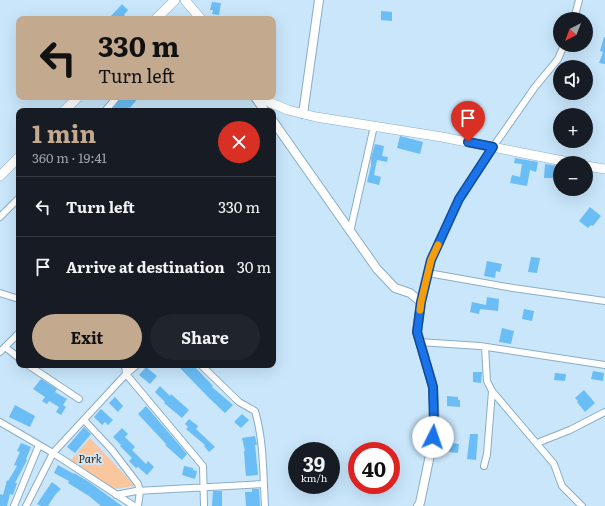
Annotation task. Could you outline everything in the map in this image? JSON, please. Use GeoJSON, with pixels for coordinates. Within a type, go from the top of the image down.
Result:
{"type":"FeatureCollection","features":[{"type":"Feature","properties":{"kind":"main road"},"geometry":{"type":"LineString","coordinates":[[159,16],[175,0]]}},
{"type":"Feature","properties":{"kind":"main road"},"geometry":{"type":"LineString","coordinates":[[185,0],[196,16]]}},
{"type":"Feature","properties":{"kind":"main road"},"geometry":{"type":"LineString","coordinates":[[67,108],[75,100]]}},
{"type":"Feature","properties":{"kind":"main road"},"geometry":{"type":"LineString","coordinates":[[266,100],[288,110],[316,117],[442,137],[553,159]]}},
{"type":"Feature","properties":{"kind":"main road"},"geometry":{"type":"LineString","coordinates":[[0,176],[16,160]]}},
{"type":"Feature","properties":{"kind":"main road"},"geometry":{"type":"LineString","coordinates":[[593,167],[605,169]]}},
{"type":"Feature","properties":{"kind":"street"},"geometry":{"type":"LineString","coordinates":[[303,114],[319,0]]}},
{"type":"Feature","properties":{"kind":"street"},"geometry":{"type":"LineString","coordinates":[[576,12],[579,0]]}},
{"type":"Feature","properties":{"kind":"street"},"geometry":{"type":"LineString","coordinates":[[418,506],[420,503],[431,450],[434,424],[433,387],[417,332],[421,302],[431,260],[459,199],[493,147],[558,59],[561,52]]}},
{"type":"Feature","properties":{"kind":"street"},"geometry":{"type":"LineString","coordinates":[[108,108],[114,100]]}},
{"type":"Feature","properties":{"kind":"street"},"geometry":{"type":"LineString","coordinates":[[276,125],[377,269],[395,288],[410,293],[421,302]]}},
{"type":"Feature","properties":{"kind":"street"},"geometry":{"type":"LineString","coordinates":[[350,232],[374,126]]}},
{"type":"Feature","properties":{"kind":"street"},"geometry":{"type":"LineString","coordinates":[[0,217],[16,201]]}},
{"type":"Feature","properties":{"kind":"street"},"geometry":{"type":"LineString","coordinates":[[428,273],[513,288],[605,300]]}},
{"type":"Feature","properties":{"kind":"street"},"geometry":{"type":"LineString","coordinates":[[0,293],[16,298]]}},
{"type":"Feature","properties":{"kind":"street"},"geometry":{"type":"LineString","coordinates":[[0,352],[16,337]]}},
{"type":"Feature","properties":{"kind":"street"},"geometry":{"type":"LineString","coordinates":[[419,342],[485,347],[605,365]]}},
{"type":"Feature","properties":{"kind":"street"},"geometry":{"type":"LineString","coordinates":[[5,347],[16,356]]}},
{"type":"Feature","properties":{"kind":"street"},"geometry":{"type":"LineString","coordinates":[[485,347],[487,381],[492,391],[554,464],[562,486],[582,506]]}},
{"type":"Feature","properties":{"kind":"street"},"geometry":{"type":"LineString","coordinates":[[32,368],[79,399]]}},
{"type":"Feature","properties":{"kind":"street"},"geometry":{"type":"LineString","coordinates":[[125,368],[126,374],[203,466],[204,506]]}},
{"type":"Feature","properties":{"kind":"street"},"geometry":{"type":"LineString","coordinates":[[26,506],[53,453],[126,374],[133,368]]}},
{"type":"Feature","properties":{"kind":"street"},"geometry":{"type":"LineString","coordinates":[[204,368],[239,402],[255,411],[259,423],[265,506]]}},
{"type":"Feature","properties":{"kind":"street"},"geometry":{"type":"LineString","coordinates":[[484,466],[487,454],[492,391]]}},
{"type":"Feature","properties":{"kind":"street"},"geometry":{"type":"LineString","coordinates":[[537,443],[570,430],[605,412]]}},
{"type":"Feature","properties":{"kind":"street"},"geometry":{"type":"LineString","coordinates":[[84,420],[112,450],[138,484],[140,491],[138,506]]}},
{"type":"Feature","properties":{"kind":"street"},"geometry":{"type":"LineString","coordinates":[[0,422],[53,453],[134,506]]}},
{"type":"Feature","properties":{"kind":"street"},"geometry":{"type":"LineString","coordinates":[[14,506],[39,445]]}},
{"type":"Feature","properties":{"kind":"street"},"geometry":{"type":"LineString","coordinates":[[116,495],[140,491],[264,484]]}},
{"type":"Feature","properties":{"kind":"green space","name":"Park"},"geometry":{"type":"Polygon","coordinates":[[[90,438],[135,486],[113,489],[71,460],[90,438]]]}},
{"type":"Feature","properties":{"kind":"building"},"geometry":{"type":"Polygon","coordinates":[[[212,2],[221,3],[219,15],[212,14],[213,10],[210,10],[212,2]]]}},
{"type":"Feature","properties":{"kind":"building"},"geometry":{"type":"Polygon","coordinates":[[[122,4],[128,10],[124,15],[125,16],[111,16],[122,4]]]}},
{"type":"Feature","properties":{"kind":"building"},"geometry":{"type":"Polygon","coordinates":[[[381,11],[392,12],[392,21],[381,20],[381,11]]]}},
{"type":"Feature","properties":{"kind":"building"},"geometry":{"type":"Polygon","coordinates":[[[604,37],[605,64],[599,63],[603,52],[600,51],[604,37]]]}},
{"type":"Feature","properties":{"kind":"building"},"geometry":{"type":"Polygon","coordinates":[[[119,100],[137,100],[130,108],[113,108],[119,100]]]}},
{"type":"Feature","properties":{"kind":"building"},"geometry":{"type":"Polygon","coordinates":[[[400,136],[423,142],[420,154],[397,148],[400,136]]]}},
{"type":"Feature","properties":{"kind":"building"},"geometry":{"type":"Polygon","coordinates":[[[375,144],[384,146],[382,156],[388,157],[387,162],[377,160],[374,175],[381,177],[379,185],[367,182],[375,144]]]}},
{"type":"Feature","properties":{"kind":"building"},"geometry":{"type":"Polygon","coordinates":[[[515,158],[538,162],[536,172],[530,170],[527,186],[510,183],[512,175],[520,177],[522,164],[514,163],[515,158]]]}},
{"type":"Feature","properties":{"kind":"building"},"geometry":{"type":"Polygon","coordinates":[[[545,164],[553,165],[553,178],[544,178],[545,164]]]}},
{"type":"Feature","properties":{"kind":"building"},"geometry":{"type":"Polygon","coordinates":[[[590,207],[601,216],[593,226],[591,225],[588,228],[579,221],[590,207]]]}},
{"type":"Feature","properties":{"kind":"building"},"geometry":{"type":"Polygon","coordinates":[[[531,257],[540,258],[537,273],[528,272],[531,257]]]}},
{"type":"Feature","properties":{"kind":"building"},"geometry":{"type":"Polygon","coordinates":[[[487,261],[502,264],[500,272],[496,271],[495,278],[484,276],[487,261]]]}},
{"type":"Feature","properties":{"kind":"building"},"geometry":{"type":"Polygon","coordinates":[[[487,297],[499,299],[498,311],[480,309],[479,314],[470,312],[472,302],[486,305],[487,297]]]}},
{"type":"Feature","properties":{"kind":"building"},"geometry":{"type":"Polygon","coordinates":[[[524,309],[534,311],[532,321],[522,319],[524,309]]]}},
{"type":"Feature","properties":{"kind":"building"},"geometry":{"type":"Polygon","coordinates":[[[502,328],[514,331],[511,344],[499,342],[502,328]]]}},
{"type":"Feature","properties":{"kind":"building"},"geometry":{"type":"Polygon","coordinates":[[[145,368],[147,368],[157,376],[150,384],[139,375],[145,368]]]}},
{"type":"Feature","properties":{"kind":"building"},"geometry":{"type":"Polygon","coordinates":[[[180,368],[196,368],[213,386],[212,387],[233,405],[225,413],[180,368]]]}},
{"type":"Feature","properties":{"kind":"building"},"geometry":{"type":"Polygon","coordinates":[[[593,371],[604,373],[603,381],[591,379],[593,371]]]}},
{"type":"Feature","properties":{"kind":"building"},"geometry":{"type":"Polygon","coordinates":[[[473,372],[482,372],[481,383],[473,382],[473,372]]]}},
{"type":"Feature","properties":{"kind":"building"},"geometry":{"type":"Polygon","coordinates":[[[555,373],[566,374],[565,381],[554,380],[555,373]]]}},
{"type":"Feature","properties":{"kind":"building"},"geometry":{"type":"Polygon","coordinates":[[[41,379],[57,389],[55,392],[67,399],[63,405],[66,407],[61,415],[56,412],[59,407],[49,401],[47,404],[42,401],[45,397],[33,389],[41,379]]]}},
{"type":"Feature","properties":{"kind":"building"},"geometry":{"type":"Polygon","coordinates":[[[160,386],[170,396],[171,394],[189,410],[182,418],[164,403],[165,402],[155,392],[160,386]]]}},
{"type":"Feature","properties":{"kind":"building"},"geometry":{"type":"Polygon","coordinates":[[[584,390],[595,403],[585,412],[575,398],[584,390]]]}},
{"type":"Feature","properties":{"kind":"building"},"geometry":{"type":"Polygon","coordinates":[[[447,396],[458,397],[458,400],[460,400],[460,407],[447,406],[447,396]]]}},
{"type":"Feature","properties":{"kind":"building"},"geometry":{"type":"Polygon","coordinates":[[[115,397],[123,406],[118,412],[109,403],[115,397]]]}},
{"type":"Feature","properties":{"kind":"building"},"geometry":{"type":"Polygon","coordinates":[[[15,405],[35,416],[30,427],[9,417],[15,405]]]}},
{"type":"Feature","properties":{"kind":"building"},"geometry":{"type":"Polygon","coordinates":[[[146,406],[187,454],[182,460],[165,445],[166,444],[138,414],[146,406]]]}},
{"type":"Feature","properties":{"kind":"building"},"geometry":{"type":"Polygon","coordinates":[[[101,409],[113,420],[108,425],[105,422],[102,425],[94,417],[101,409]]]}},
{"type":"Feature","properties":{"kind":"building"},"geometry":{"type":"Polygon","coordinates":[[[242,414],[249,420],[241,428],[234,422],[242,414]]]}},
{"type":"Feature","properties":{"kind":"building"},"geometry":{"type":"Polygon","coordinates":[[[189,419],[198,426],[196,429],[215,447],[209,452],[204,446],[205,445],[186,429],[188,427],[185,424],[189,419]]]}},
{"type":"Feature","properties":{"kind":"building"},"geometry":{"type":"Polygon","coordinates":[[[84,427],[91,434],[75,453],[67,447],[84,427]]]}},
{"type":"Feature","properties":{"kind":"building"},"geometry":{"type":"Polygon","coordinates":[[[122,428],[128,434],[125,437],[135,447],[132,450],[146,464],[148,461],[154,467],[147,475],[138,467],[136,468],[129,461],[132,458],[113,437],[122,428]]]}},
{"type":"Feature","properties":{"kind":"building"},"geometry":{"type":"Polygon","coordinates":[[[470,434],[478,434],[476,460],[467,459],[470,434]]]}},
{"type":"Feature","properties":{"kind":"building"},"geometry":{"type":"Polygon","coordinates":[[[255,436],[257,445],[255,445],[258,475],[246,476],[245,451],[242,438],[255,436]]]}},
{"type":"Feature","properties":{"kind":"building"},"geometry":{"type":"Polygon","coordinates":[[[21,443],[31,447],[26,459],[27,460],[15,483],[17,483],[13,495],[10,494],[7,506],[0,506],[0,494],[3,495],[7,480],[8,481],[17,466],[14,465],[20,452],[17,451],[21,443]]]}},
{"type":"Feature","properties":{"kind":"building"},"geometry":{"type":"Polygon","coordinates":[[[450,443],[459,444],[458,453],[449,452],[450,443]]]}},
{"type":"Feature","properties":{"kind":"building"},"geometry":{"type":"Polygon","coordinates":[[[58,465],[89,482],[122,506],[101,506],[89,496],[68,483],[69,481],[54,473],[58,465]]]}},
{"type":"Feature","properties":{"kind":"building"},"geometry":{"type":"Polygon","coordinates":[[[184,466],[193,468],[193,470],[197,471],[195,479],[182,475],[184,466]]]}},
{"type":"Feature","properties":{"kind":"building"},"geometry":{"type":"Polygon","coordinates":[[[52,482],[61,489],[48,506],[41,506],[37,504],[52,482]]]}},
{"type":"Feature","properties":{"kind":"building"},"geometry":{"type":"Polygon","coordinates":[[[252,489],[259,489],[260,506],[246,506],[245,492],[252,492],[252,489]]]}},
{"type":"Feature","properties":{"kind":"building"},"geometry":{"type":"Polygon","coordinates":[[[213,491],[222,491],[222,506],[212,506],[213,491]]]}},
{"type":"Feature","properties":{"kind":"slow traffic"},"geometry":{"type":"LineString","coordinates":[[420,310],[431,260],[438,245]]}},
{"type":"Feature","properties":{"kind":"route"},"geometry":{"type":"LineString","coordinates":[[433,437],[433,387],[417,332],[421,302],[431,260],[459,199],[493,147],[468,142]]}}]}
